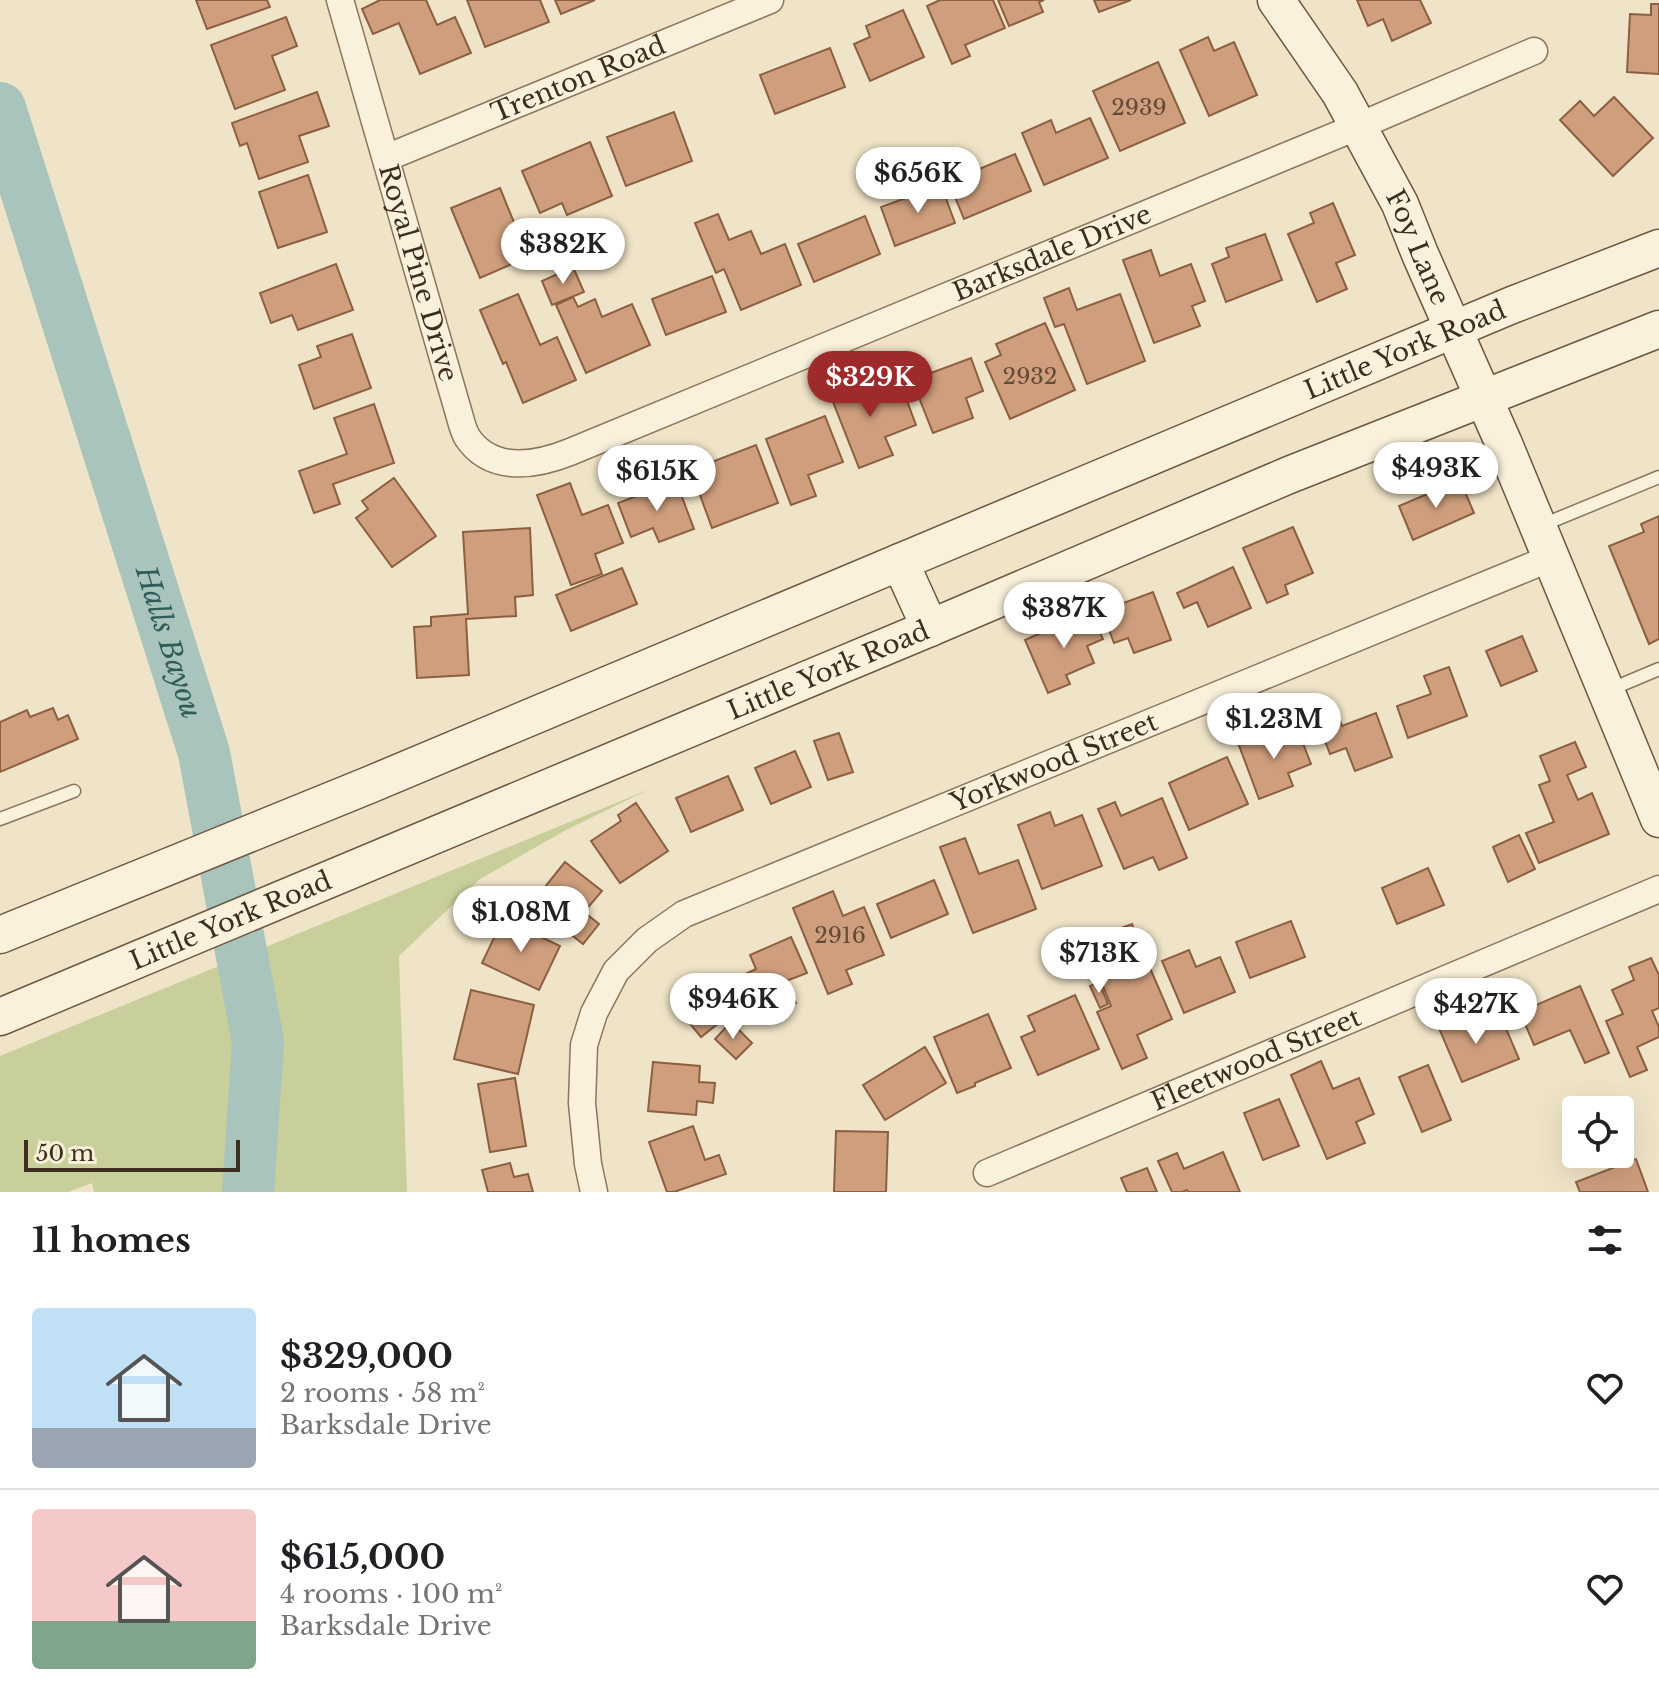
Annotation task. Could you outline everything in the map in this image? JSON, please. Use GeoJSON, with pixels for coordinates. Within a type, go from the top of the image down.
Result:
{"type":"FeatureCollection","features":[{"type":"Feature","properties":{"kind":"main road","name":"Foy Lane"},"geometry":{"type":"LineString","coordinates":[[1276,0],[1340,93],[1400,204],[1545,542],[1659,819]]}},
{"type":"Feature","properties":{"kind":"main road","name":"Little York Road"},"geometry":{"type":"LineString","coordinates":[[0,935],[369,785],[1512,305],[1659,248]]}},
{"type":"Feature","properties":{"kind":"main road","name":"Little York Road"},"geometry":{"type":"LineString","coordinates":[[0,1017],[1275,481],[1659,329]]}},
{"type":"Feature","properties":{"kind":"main road"},"geometry":{"type":"LineString","coordinates":[[900,562],[930,628]]}},
{"type":"Feature","properties":{"kind":"street","name":"Royal Pine Drive"},"geometry":{"type":"LineString","coordinates":[[340,0],[467,436],[486,457],[517,465],[552,459],[570,452]]}},
{"type":"Feature","properties":{"kind":"street","name":"Trenton Road"},"geometry":{"type":"LineString","coordinates":[[386,158],[770,0]]}},
{"type":"Feature","properties":{"kind":"street","name":"Barksdale Drive"},"geometry":{"type":"LineString","coordinates":[[570,452],[1534,51]]}},
{"type":"Feature","properties":{"kind":"street","name":"Yorkwood Street"},"geometry":{"type":"LineString","coordinates":[[594,1192],[582,1103],[584,1045],[594,1013],[616,971],[647,940],[684,914],[1545,542]]}},
{"type":"Feature","properties":{"kind":"street","name":"Fleetwood Street"},"geometry":{"type":"LineString","coordinates":[[987,1173],[1659,889]]}},
{"type":"Feature","properties":{"kind":"lane"},"geometry":{"type":"LineString","coordinates":[[1545,542],[1659,477]]}},
{"type":"Feature","properties":{"kind":"lane"},"geometry":{"type":"LineString","coordinates":[[1606,691],[1659,669]]}},
{"type":"Feature","properties":{"kind":"lane"},"geometry":{"type":"LineString","coordinates":[[0,819],[74,791]]}},
{"type":"Feature","properties":{"kind":"green space"},"geometry":{"type":"Polygon","coordinates":[[[650,789],[566,830],[480,879],[399,956],[407,1192],[94,1192],[92,1183],[68,1192],[0,1192],[0,1056],[650,789]]]}},
{"type":"Feature","properties":{"kind":"building"},"geometry":{"type":"Polygon","coordinates":[[[196,0],[267,0],[270,7],[207,29],[196,0]]]}},
{"type":"Feature","properties":{"kind":"building"},"geometry":{"type":"Polygon","coordinates":[[[380,0],[426,0],[437,25],[455,17],[471,53],[420,74],[399,23],[373,34],[362,9],[380,0]]]}},
{"type":"Feature","properties":{"kind":"building"},"geometry":{"type":"Polygon","coordinates":[[[467,0],[540,0],[549,22],[485,47],[467,0]]]}},
{"type":"Feature","properties":{"kind":"building"},"geometry":{"type":"Polygon","coordinates":[[[555,0],[595,0],[561,14],[555,0]]]}},
{"type":"Feature","properties":{"kind":"building"},"geometry":{"type":"Polygon","coordinates":[[[940,0],[993,0],[1005,28],[965,45],[970,56],[952,64],[927,6],[940,0]]]}},
{"type":"Feature","properties":{"kind":"building"},"geometry":{"type":"Polygon","coordinates":[[[998,0],[1044,0],[1039,2],[1043,12],[1009,26],[998,0]]]}},
{"type":"Feature","properties":{"kind":"building"},"geometry":{"type":"Polygon","coordinates":[[[1094,0],[1131,0],[1099,12],[1094,0]]]}},
{"type":"Feature","properties":{"kind":"building"},"geometry":{"type":"Polygon","coordinates":[[[1357,0],[1420,0],[1431,23],[1392,41],[1383,19],[1368,26],[1357,0]]]}},
{"type":"Feature","properties":{"kind":"building"},"geometry":{"type":"Polygon","coordinates":[[[1651,4],[1659,4],[1659,74],[1627,72],[1630,14],[1651,15],[1651,4]]]}},
{"type":"Feature","properties":{"kind":"building"},"geometry":{"type":"Polygon","coordinates":[[[903,10],[924,57],[870,81],[854,44],[870,37],[866,26],[903,10]]]}},
{"type":"Feature","properties":{"kind":"building"},"geometry":{"type":"Polygon","coordinates":[[[286,17],[297,46],[272,56],[285,90],[235,109],[211,45],[286,17]]]}},
{"type":"Feature","properties":{"kind":"building"},"geometry":{"type":"Polygon","coordinates":[[[1208,37],[1214,51],[1234,42],[1257,95],[1209,116],[1180,50],[1208,37]]]}},
{"type":"Feature","properties":{"kind":"building"},"geometry":{"type":"Polygon","coordinates":[[[830,48],[845,87],[775,114],[760,75],[830,48]]]}},
{"type":"Feature","properties":{"kind":"building"},"geometry":{"type":"Polygon","coordinates":[[[1158,62],[1185,123],[1120,151],[1093,91],[1158,62]]]}},
{"type":"Feature","properties":{"kind":"building"},"geometry":{"type":"Polygon","coordinates":[[[317,92],[329,126],[299,136],[308,162],[259,179],[247,143],[240,146],[232,123],[317,92]]]}},
{"type":"Feature","properties":{"kind":"building"},"geometry":{"type":"Polygon","coordinates":[[[1614,97],[1653,138],[1613,176],[1560,120],[1580,101],[1594,116],[1614,97]]]}},
{"type":"Feature","properties":{"kind":"building"},"geometry":{"type":"Polygon","coordinates":[[[674,112],[692,161],[626,186],[607,137],[674,112]]]}},
{"type":"Feature","properties":{"kind":"building"},"geometry":{"type":"Polygon","coordinates":[[[1090,118],[1108,158],[1044,185],[1022,133],[1051,120],[1056,133],[1090,118]]]}},
{"type":"Feature","properties":{"kind":"building"},"geometry":{"type":"Polygon","coordinates":[[[590,142],[612,196],[567,215],[562,203],[540,213],[522,171],[590,142]]]}},
{"type":"Feature","properties":{"kind":"building"},"geometry":{"type":"Polygon","coordinates":[[[1015,154],[1031,191],[964,219],[944,170],[960,163],[965,175],[1015,154]]]}},
{"type":"Feature","properties":{"kind":"building"},"geometry":{"type":"Polygon","coordinates":[[[308,175],[327,232],[278,248],[259,192],[308,175]]]}},
{"type":"Feature","properties":{"kind":"building"},"geometry":{"type":"Polygon","coordinates":[[[941,185],[955,223],[895,246],[881,207],[941,185]]]}},
{"type":"Feature","properties":{"kind":"building"},"geometry":{"type":"Polygon","coordinates":[[[500,188],[528,257],[480,278],[451,208],[500,188]]]}},
{"type":"Feature","properties":{"kind":"building"},"geometry":{"type":"Polygon","coordinates":[[[1333,203],[1355,255],[1336,263],[1347,289],[1317,302],[1288,234],[1314,223],[1310,213],[1333,203]]]}},
{"type":"Feature","properties":{"kind":"building"},"geometry":{"type":"Polygon","coordinates":[[[718,214],[729,240],[751,231],[761,254],[785,244],[801,285],[741,310],[724,269],[716,273],[695,223],[718,214]]]}},
{"type":"Feature","properties":{"kind":"building"},"geometry":{"type":"Polygon","coordinates":[[[865,216],[880,254],[814,282],[798,244],[865,216]]]}},
{"type":"Feature","properties":{"kind":"building"},"geometry":{"type":"Polygon","coordinates":[[[1265,234],[1282,280],[1226,302],[1212,264],[1229,257],[1226,248],[1265,234]]]}},
{"type":"Feature","properties":{"kind":"building"},"geometry":{"type":"Polygon","coordinates":[[[1151,250],[1160,276],[1191,264],[1205,301],[1192,306],[1200,326],[1154,343],[1123,260],[1151,250]]]}},
{"type":"Feature","properties":{"kind":"building"},"geometry":{"type":"Polygon","coordinates":[[[336,264],[353,310],[298,330],[292,315],[271,323],[260,293],[336,264]]]}},
{"type":"Feature","properties":{"kind":"building"},"geometry":{"type":"Polygon","coordinates":[[[573,267],[584,292],[552,305],[542,281],[573,267]]]}},
{"type":"Feature","properties":{"kind":"building"},"geometry":{"type":"Polygon","coordinates":[[[712,276],[726,312],[666,335],[652,299],[712,276]]]}},
{"type":"Feature","properties":{"kind":"building"},"geometry":{"type":"Polygon","coordinates":[[[1069,288],[1077,310],[1120,294],[1145,361],[1087,384],[1064,324],[1055,327],[1044,298],[1069,288]]]}},
{"type":"Feature","properties":{"kind":"building"},"geometry":{"type":"Polygon","coordinates":[[[518,294],[540,345],[557,337],[576,380],[523,403],[480,310],[518,294]]]}},
{"type":"Feature","properties":{"kind":"building"},"geometry":{"type":"Polygon","coordinates":[[[573,297],[578,307],[595,299],[602,317],[632,304],[650,345],[586,373],[556,305],[573,297]]]}},
{"type":"Feature","properties":{"kind":"building"},"geometry":{"type":"Polygon","coordinates":[[[1045,323],[1075,390],[1010,419],[985,362],[1001,355],[996,344],[1045,323]]]}},
{"type":"Feature","properties":{"kind":"building"},"geometry":{"type":"Polygon","coordinates":[[[352,334],[371,388],[314,409],[299,365],[321,357],[317,346],[352,334]]]}},
{"type":"Feature","properties":{"kind":"building"},"geometry":{"type":"Polygon","coordinates":[[[971,358],[983,391],[966,398],[973,418],[933,433],[912,380],[971,358]]]}},
{"type":"Feature","properties":{"kind":"building"},"geometry":{"type":"Polygon","coordinates":[[[851,374],[861,401],[901,385],[916,425],[885,437],[893,455],[859,468],[826,384],[851,374]]]}},
{"type":"Feature","properties":{"kind":"building"},"geometry":{"type":"Polygon","coordinates":[[[374,404],[394,463],[333,484],[340,504],[314,513],[299,471],[347,454],[334,418],[374,404]]]}},
{"type":"Feature","properties":{"kind":"building"},"geometry":{"type":"Polygon","coordinates":[[[825,416],[843,462],[808,475],[816,496],[791,505],[766,439],[825,416]]]}},
{"type":"Feature","properties":{"kind":"building"},"geometry":{"type":"Polygon","coordinates":[[[756,445],[778,503],[712,528],[693,476],[711,468],[709,463],[756,445]]]}},
{"type":"Feature","properties":{"kind":"building"},"geometry":{"type":"Polygon","coordinates":[[[394,478],[436,536],[392,567],[356,518],[368,509],[362,501],[394,478]]]}},
{"type":"Feature","properties":{"kind":"building"},"geometry":{"type":"Polygon","coordinates":[[[1460,480],[1474,513],[1413,540],[1399,506],[1460,480]]]}},
{"type":"Feature","properties":{"kind":"building"},"geometry":{"type":"Polygon","coordinates":[[[676,481],[694,529],[659,542],[653,528],[631,537],[618,503],[676,481]]]}},
{"type":"Feature","properties":{"kind":"building"},"geometry":{"type":"Polygon","coordinates":[[[570,483],[582,515],[608,505],[623,543],[595,554],[602,574],[571,585],[537,495],[570,483]]]}},
{"type":"Feature","properties":{"kind":"building"},"geometry":{"type":"Polygon","coordinates":[[[1659,516],[1659,639],[1649,644],[1609,546],[1644,532],[1641,524],[1659,516]]]}},
{"type":"Feature","properties":{"kind":"building"},"geometry":{"type":"Polygon","coordinates":[[[1293,527],[1313,573],[1285,585],[1288,594],[1267,603],[1243,548],[1293,527]]]}},
{"type":"Feature","properties":{"kind":"building"},"geometry":{"type":"Polygon","coordinates":[[[530,528],[533,595],[515,597],[516,616],[466,619],[469,675],[417,678],[414,627],[431,626],[431,617],[468,614],[463,532],[530,528]]]}},
{"type":"Feature","properties":{"kind":"building"},"geometry":{"type":"Polygon","coordinates":[[[1233,567],[1251,608],[1208,627],[1197,602],[1184,608],[1177,593],[1233,567]]]}},
{"type":"Feature","properties":{"kind":"building"},"geometry":{"type":"Polygon","coordinates":[[[622,568],[637,604],[571,631],[556,595],[622,568]]]}},
{"type":"Feature","properties":{"kind":"building"},"geometry":{"type":"Polygon","coordinates":[[[1153,592],[1171,640],[1134,653],[1128,638],[1114,643],[1102,611],[1153,592]]]}},
{"type":"Feature","properties":{"kind":"building"},"geometry":{"type":"Polygon","coordinates":[[[1090,611],[1103,639],[1087,646],[1094,663],[1066,675],[1070,684],[1048,693],[1025,640],[1090,611]]]}},
{"type":"Feature","properties":{"kind":"building"},"geometry":{"type":"Polygon","coordinates":[[[1522,636],[1537,671],[1501,686],[1486,651],[1522,636]]]}},
{"type":"Feature","properties":{"kind":"building"},"geometry":{"type":"Polygon","coordinates":[[[1449,667],[1467,716],[1408,738],[1397,706],[1431,694],[1424,676],[1449,667]]]}},
{"type":"Feature","properties":{"kind":"building"},"geometry":{"type":"Polygon","coordinates":[[[53,708],[58,720],[68,715],[78,739],[0,772],[0,722],[27,710],[30,717],[53,708]]]}},
{"type":"Feature","properties":{"kind":"building"},"geometry":{"type":"Polygon","coordinates":[[[1336,710],[1342,726],[1376,713],[1392,757],[1355,771],[1346,748],[1330,754],[1316,718],[1336,710]]]}},
{"type":"Feature","properties":{"kind":"building"},"geometry":{"type":"Polygon","coordinates":[[[1297,728],[1311,764],[1288,773],[1293,786],[1259,799],[1237,740],[1252,734],[1256,743],[1297,728]]]}},
{"type":"Feature","properties":{"kind":"building"},"geometry":{"type":"Polygon","coordinates":[[[839,733],[853,772],[828,780],[814,741],[839,733]]]}},
{"type":"Feature","properties":{"kind":"building"},"geometry":{"type":"Polygon","coordinates":[[[1575,742],[1586,767],[1567,775],[1578,800],[1592,793],[1609,834],[1539,863],[1526,833],[1554,822],[1539,785],[1550,781],[1540,756],[1575,742]]]}},
{"type":"Feature","properties":{"kind":"building"},"geometry":{"type":"Polygon","coordinates":[[[795,751],[811,787],[771,804],[755,768],[795,751]]]}},
{"type":"Feature","properties":{"kind":"building"},"geometry":{"type":"Polygon","coordinates":[[[1227,757],[1248,804],[1189,830],[1169,783],[1227,757]]]}},
{"type":"Feature","properties":{"kind":"building"},"geometry":{"type":"Polygon","coordinates":[[[728,776],[743,810],[691,832],[676,798],[728,776]]]}},
{"type":"Feature","properties":{"kind":"building"},"geometry":{"type":"Polygon","coordinates":[[[1162,798],[1187,858],[1159,870],[1153,857],[1124,869],[1098,809],[1115,802],[1121,816],[1162,798]]]}},
{"type":"Feature","properties":{"kind":"building"},"geometry":{"type":"Polygon","coordinates":[[[636,803],[668,851],[620,883],[591,841],[621,821],[618,815],[636,803]]]}},
{"type":"Feature","properties":{"kind":"building"},"geometry":{"type":"Polygon","coordinates":[[[1050,812],[1055,826],[1082,815],[1102,866],[1042,889],[1018,825],[1050,812]]]}},
{"type":"Feature","properties":{"kind":"building"},"geometry":{"type":"Polygon","coordinates":[[[1519,835],[1535,869],[1508,882],[1493,847],[1519,835]]]}},
{"type":"Feature","properties":{"kind":"building"},"geometry":{"type":"Polygon","coordinates":[[[965,838],[979,874],[1018,860],[1036,909],[973,933],[940,847],[965,838]]]}},
{"type":"Feature","properties":{"kind":"building"},"geometry":{"type":"Polygon","coordinates":[[[565,862],[602,891],[584,912],[599,924],[583,944],[532,903],[565,862]]]}},
{"type":"Feature","properties":{"kind":"building"},"geometry":{"type":"Polygon","coordinates":[[[1428,868],[1444,905],[1397,924],[1382,888],[1428,868]]]}},
{"type":"Feature","properties":{"kind":"building"},"geometry":{"type":"Polygon","coordinates":[[[934,880],[948,914],[891,938],[877,904],[934,880]]]}},
{"type":"Feature","properties":{"kind":"building"},"geometry":{"type":"Polygon","coordinates":[[[833,891],[843,916],[864,907],[884,955],[846,970],[852,984],[828,994],[793,908],[833,891]]]}},
{"type":"Feature","properties":{"kind":"building"},"geometry":{"type":"Polygon","coordinates":[[[503,919],[560,946],[539,990],[482,963],[503,919]]]}},
{"type":"Feature","properties":{"kind":"building"},"geometry":{"type":"Polygon","coordinates":[[[1291,921],[1305,957],[1250,978],[1236,942],[1291,921]]]}},
{"type":"Feature","properties":{"kind":"building"},"geometry":{"type":"Polygon","coordinates":[[[1132,924],[1136,935],[1122,940],[1126,952],[1115,956],[1107,933],[1132,924]]]}},
{"type":"Feature","properties":{"kind":"building"},"geometry":{"type":"Polygon","coordinates":[[[791,937],[807,973],[786,981],[796,1003],[761,1018],[743,975],[756,969],[750,955],[791,937]]]}},
{"type":"Feature","properties":{"kind":"building"},"geometry":{"type":"Polygon","coordinates":[[[1189,950],[1196,967],[1220,957],[1235,992],[1184,1013],[1162,961],[1189,950]]]}},
{"type":"Feature","properties":{"kind":"building"},"geometry":{"type":"Polygon","coordinates":[[[1651,958],[1659,975],[1659,1008],[1652,1011],[1659,1027],[1659,1037],[1637,1047],[1647,1070],[1630,1077],[1606,1021],[1623,1014],[1612,990],[1634,980],[1629,967],[1651,958]]]}},
{"type":"Feature","properties":{"kind":"building"},"geometry":{"type":"Polygon","coordinates":[[[1147,961],[1172,1019],[1137,1035],[1147,1058],[1122,1069],[1097,1012],[1111,1006],[1101,981],[1147,961]]]}},
{"type":"Feature","properties":{"kind":"building"},"geometry":{"type":"Polygon","coordinates":[[[715,980],[738,1008],[701,1037],[678,1009],[715,980]]]}},
{"type":"Feature","properties":{"kind":"building"},"geometry":{"type":"Polygon","coordinates":[[[1099,982],[1108,1004],[1100,1008],[1090,986],[1099,982]]]}},
{"type":"Feature","properties":{"kind":"building"},"geometry":{"type":"Polygon","coordinates":[[[1580,986],[1609,1053],[1585,1063],[1570,1030],[1534,1045],[1520,1012],[1580,986]]]}},
{"type":"Feature","properties":{"kind":"building"},"geometry":{"type":"Polygon","coordinates":[[[471,990],[534,1005],[518,1074],[454,1059],[471,990]]]}},
{"type":"Feature","properties":{"kind":"building"},"geometry":{"type":"Polygon","coordinates":[[[1075,995],[1099,1049],[1038,1075],[1021,1037],[1035,1031],[1028,1016],[1075,995]]]}},
{"type":"Feature","properties":{"kind":"building"},"geometry":{"type":"Polygon","coordinates":[[[1459,1009],[1469,1033],[1502,1019],[1519,1059],[1462,1082],[1435,1019],[1459,1009]]]}},
{"type":"Feature","properties":{"kind":"building"},"geometry":{"type":"Polygon","coordinates":[[[988,1014],[1011,1068],[957,1093],[934,1037],[988,1014]]]}},
{"type":"Feature","properties":{"kind":"building"},"geometry":{"type":"Polygon","coordinates":[[[731,1022],[752,1043],[736,1059],[715,1039],[731,1022]]]}},
{"type":"Feature","properties":{"kind":"building"},"geometry":{"type":"Polygon","coordinates":[[[925,1047],[946,1083],[885,1120],[863,1085],[925,1047]]]}},
{"type":"Feature","properties":{"kind":"building"},"geometry":{"type":"Polygon","coordinates":[[[1321,1061],[1333,1089],[1359,1078],[1374,1114],[1356,1122],[1365,1143],[1327,1159],[1291,1075],[1321,1061]]]}},
{"type":"Feature","properties":{"kind":"building"},"geometry":{"type":"Polygon","coordinates":[[[653,1062],[700,1066],[699,1082],[715,1083],[713,1103],[697,1101],[696,1115],[648,1111],[653,1062]]]}},
{"type":"Feature","properties":{"kind":"building"},"geometry":{"type":"Polygon","coordinates":[[[1428,1065],[1451,1120],[1422,1132],[1399,1077],[1428,1065]]]}},
{"type":"Feature","properties":{"kind":"building"},"geometry":{"type":"Polygon","coordinates":[[[515,1078],[526,1146],[490,1152],[478,1084],[515,1078]]]}},
{"type":"Feature","properties":{"kind":"building"},"geometry":{"type":"Polygon","coordinates":[[[1279,1099],[1299,1146],[1263,1160],[1244,1113],[1279,1099]]]}},
{"type":"Feature","properties":{"kind":"building"},"geometry":{"type":"Polygon","coordinates":[[[693,1126],[705,1160],[719,1155],[726,1174],[667,1192],[649,1142],[693,1126]]]}},
{"type":"Feature","properties":{"kind":"building"},"geometry":{"type":"Polygon","coordinates":[[[836,1131],[888,1132],[886,1192],[834,1192],[836,1131]]]}},
{"type":"Feature","properties":{"kind":"building"},"geometry":{"type":"Polygon","coordinates":[[[1223,1152],[1240,1192],[1172,1192],[1158,1161],[1177,1153],[1184,1169],[1223,1152]]]}},
{"type":"Feature","properties":{"kind":"building"},"geometry":{"type":"Polygon","coordinates":[[[1634,1160],[1648,1192],[1580,1192],[1576,1182],[1613,1168],[1634,1168],[1634,1160]]]}},
{"type":"Feature","properties":{"kind":"building"},"geometry":{"type":"Polygon","coordinates":[[[510,1163],[514,1177],[528,1174],[533,1192],[488,1192],[482,1170],[510,1163]]]}},
{"type":"Feature","properties":{"kind":"building"},"geometry":{"type":"Polygon","coordinates":[[[1147,1168],[1157,1192],[1127,1192],[1121,1178],[1147,1168]]]}},
{"type":"Feature","properties":{"kind":"waterway","name":"Halls Bayou"},"geometry":{"type":"LineString","coordinates":[[0,108],[204,753],[258,1042],[248,1192]]}}]}
